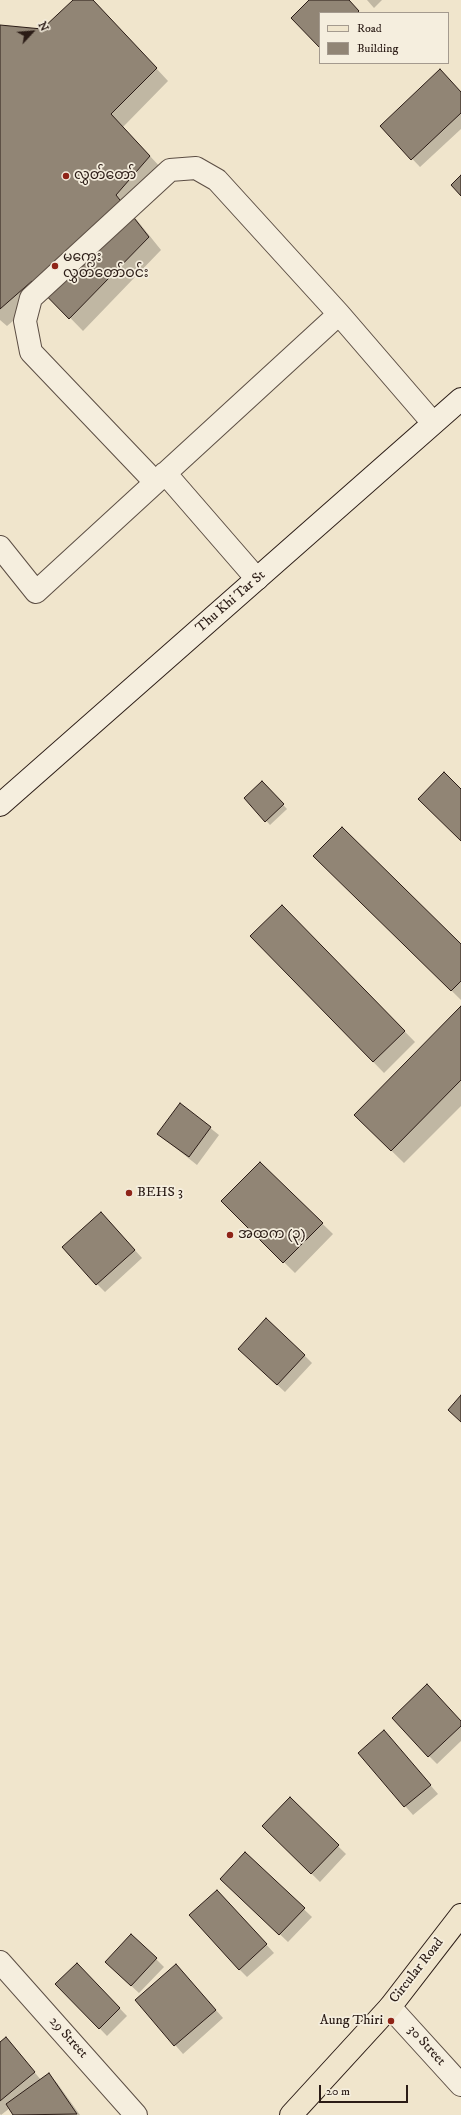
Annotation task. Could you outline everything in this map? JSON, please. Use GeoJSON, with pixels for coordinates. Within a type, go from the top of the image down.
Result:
{"type":"FeatureCollection","features":[{"type":"Feature","properties":{"kind":"main road","name":"Circular Road"},"geometry":{"type":"LineString","coordinates":[[291,2115],[390,2007],[461,1914]]}},
{"type":"Feature","properties":{"kind":"street"},"geometry":{"type":"LineString","coordinates":[[257,579],[160,478],[31,352],[25,321],[31,298],[170,170],[196,168],[217,180],[339,314],[433,423]]}},
{"type":"Feature","properties":{"kind":"street"},"geometry":{"type":"LineString","coordinates":[[0,547],[36,592],[339,314]]}},
{"type":"Feature","properties":{"kind":"street","name":"Thu Khi Tar St"},"geometry":{"type":"LineString","coordinates":[[0,805],[461,399]]}},
{"type":"Feature","properties":{"kind":"street","name":"29 Street"},"geometry":{"type":"LineString","coordinates":[[4,1974],[136,2115]]}},
{"type":"Feature","properties":{"kind":"street","name":"30 Street"},"geometry":{"type":"LineString","coordinates":[[390,2007],[461,2084]]}},
{"type":"Feature","properties":{"kind":"building","name":"လွှတ်တော်"},"geometry":{"type":"Polygon","coordinates":[[[73,0],[93,0],[157,68],[111,114],[150,156],[116,195],[149,237],[69,319],[32,281],[0,309],[0,25],[42,29],[73,0]]]}},
{"type":"Feature","properties":{"kind":"building"},"geometry":{"type":"Polygon","coordinates":[[[309,0],[349,0],[359,11],[319,12],[319,47],[291,18],[309,0]]]}},
{"type":"Feature","properties":{"kind":"building"},"geometry":{"type":"Polygon","coordinates":[[[440,69],[461,92],[461,113],[411,160],[380,126],[440,69]]]}},
{"type":"Feature","properties":{"kind":"building"},"geometry":{"type":"Polygon","coordinates":[[[461,175],[461,196],[451,185],[461,175]]]}},
{"type":"Feature","properties":{"kind":"building"},"geometry":{"type":"Polygon","coordinates":[[[444,772],[461,789],[461,841],[418,799],[444,772]]]}},
{"type":"Feature","properties":{"kind":"building"},"geometry":{"type":"Polygon","coordinates":[[[262,781],[284,804],[265,822],[244,798],[262,781]]]}},
{"type":"Feature","properties":{"kind":"building"},"geometry":{"type":"Polygon","coordinates":[[[342,827],[461,944],[461,981],[451,991],[313,856],[342,827]]]}},
{"type":"Feature","properties":{"kind":"building"},"geometry":{"type":"Polygon","coordinates":[[[282,905],[405,1031],[373,1062],[250,936],[282,905]]]}},
{"type":"Feature","properties":{"kind":"building"},"geometry":{"type":"Polygon","coordinates":[[[461,1006],[461,1080],[391,1151],[354,1115],[461,1006]]]}},
{"type":"Feature","properties":{"kind":"building"},"geometry":{"type":"Polygon","coordinates":[[[180,1103],[211,1127],[189,1157],[157,1134],[180,1103]]]}},
{"type":"Feature","properties":{"kind":"building"},"geometry":{"type":"Polygon","coordinates":[[[260,1162],[323,1223],[283,1263],[221,1201],[260,1162]]]}},
{"type":"Feature","properties":{"kind":"building"},"geometry":{"type":"Polygon","coordinates":[[[101,1212],[135,1250],[96,1285],[62,1247],[101,1212]]]}},
{"type":"Feature","properties":{"kind":"building"},"geometry":{"type":"Polygon","coordinates":[[[266,1318],[305,1355],[277,1385],[238,1349],[266,1318]]]}},
{"type":"Feature","properties":{"kind":"building"},"geometry":{"type":"Polygon","coordinates":[[[461,1395],[461,1422],[448,1410],[461,1395]]]}},
{"type":"Feature","properties":{"kind":"building"},"geometry":{"type":"Polygon","coordinates":[[[427,1684],[461,1721],[461,1726],[428,1757],[392,1718],[427,1684]]]}},
{"type":"Feature","properties":{"kind":"building"},"geometry":{"type":"Polygon","coordinates":[[[384,1730],[431,1785],[404,1807],[358,1753],[384,1730]]]}},
{"type":"Feature","properties":{"kind":"building"},"geometry":{"type":"Polygon","coordinates":[[[290,1797],[339,1845],[311,1874],[262,1826],[290,1797]]]}},
{"type":"Feature","properties":{"kind":"building"},"geometry":{"type":"Polygon","coordinates":[[[245,1852],[305,1908],[279,1935],[220,1879],[245,1852]]]}},
{"type":"Feature","properties":{"kind":"building"},"geometry":{"type":"Polygon","coordinates":[[[217,1890],[267,1944],[239,1970],[189,1915],[217,1890]]]}},
{"type":"Feature","properties":{"kind":"building"},"geometry":{"type":"Polygon","coordinates":[[[131,1934],[157,1958],[131,1986],[105,1962],[131,1934]]]}},
{"type":"Feature","properties":{"kind":"building"},"geometry":{"type":"Polygon","coordinates":[[[77,1963],[120,2008],[99,2029],[55,1984],[77,1963]]]}},
{"type":"Feature","properties":{"kind":"building"},"geometry":{"type":"Polygon","coordinates":[[[176,1964],[216,2010],[174,2046],[135,2000],[176,1964]]]}},
{"type":"Feature","properties":{"kind":"building"},"geometry":{"type":"Polygon","coordinates":[[[6,2037],[35,2072],[0,2101],[0,2042],[6,2037]]]}},
{"type":"Feature","properties":{"kind":"building"},"geometry":{"type":"Polygon","coordinates":[[[49,2073],[77,2114],[13,2115],[6,2104],[49,2073]]]}},
{"type":"Feature","properties":{"kind":"place","name":"လွှတ်တော်"},"geometry":{"type":"Point","coordinates":[66,176]}},
{"type":"Feature","properties":{"kind":"place","name":"မကွေး လွှတ်တော်ဝင်း"},"geometry":{"type":"Point","coordinates":[55,266]}},
{"type":"Feature","properties":{"kind":"place","name":"BEHS 3"},"geometry":{"type":"Point","coordinates":[129,1193]}},
{"type":"Feature","properties":{"kind":"place","name":"အထက (၃)"},"geometry":{"type":"Point","coordinates":[230,1235]}},
{"type":"Feature","properties":{"kind":"place","name":"Aung Thiri"},"geometry":{"type":"Point","coordinates":[391,2021]}}]}
